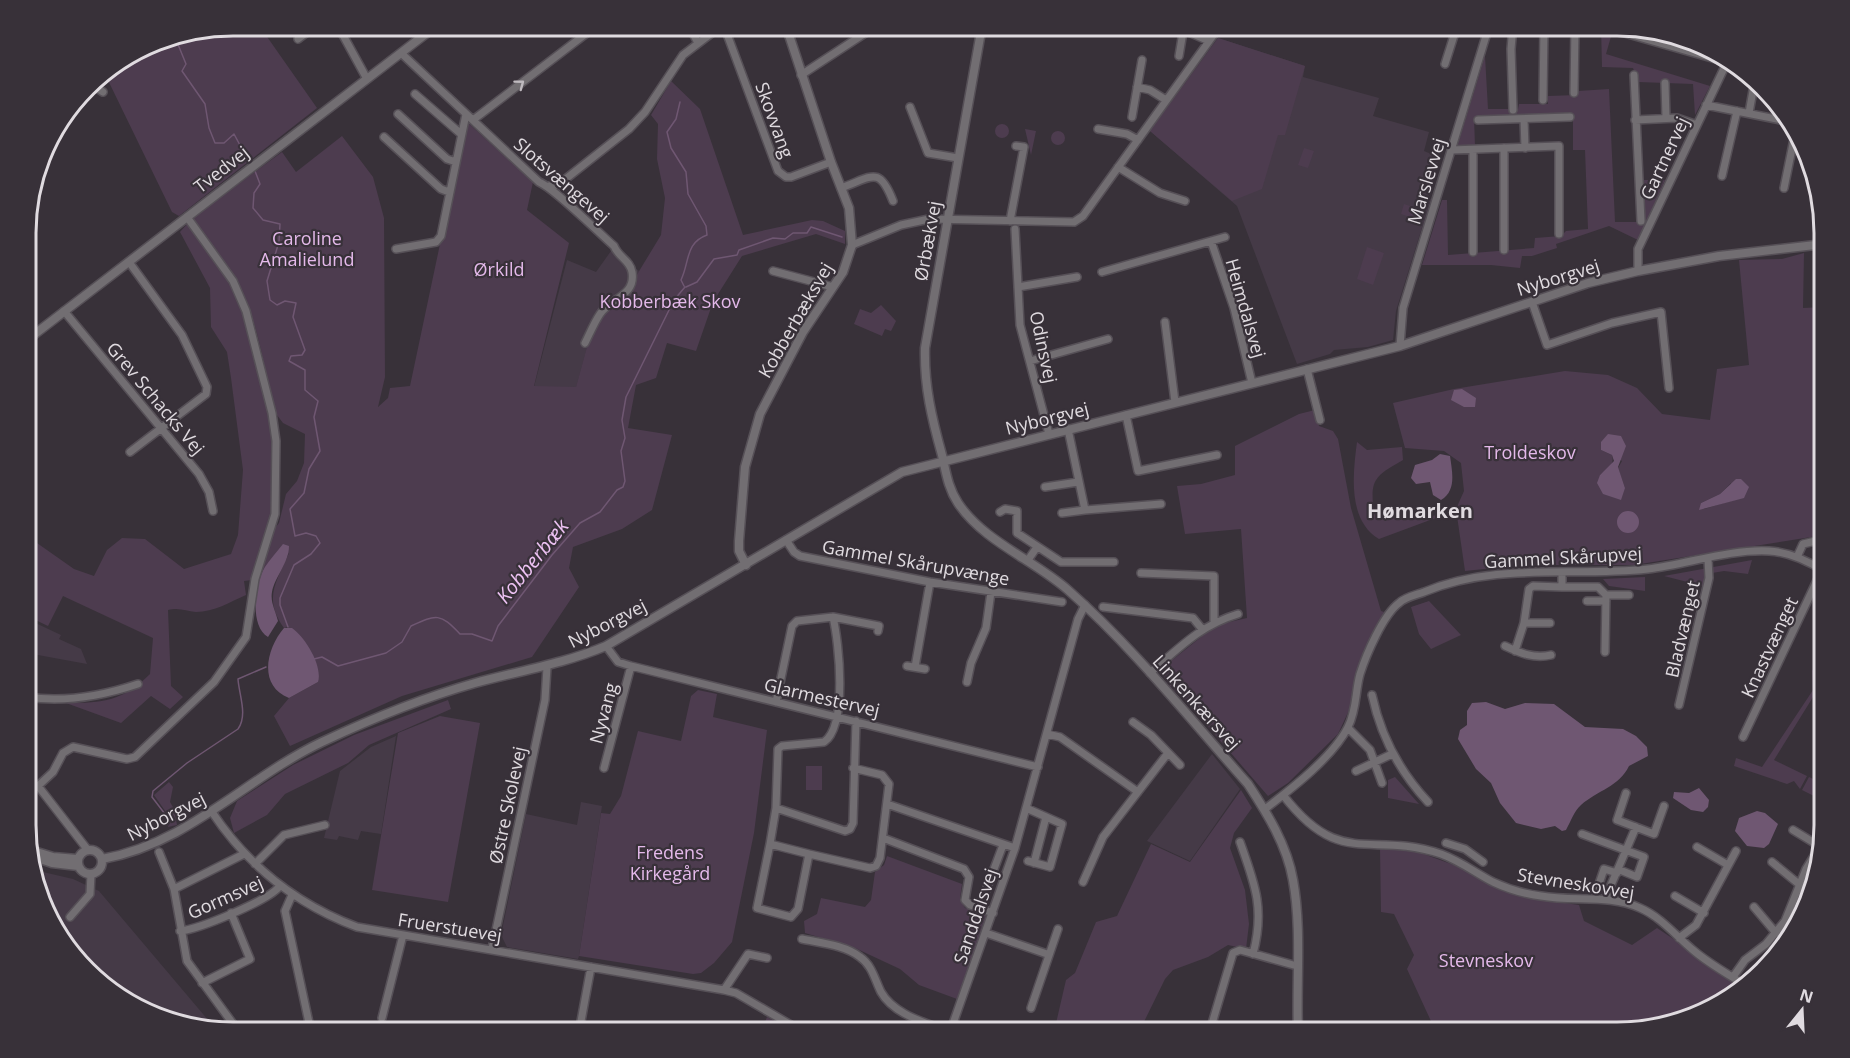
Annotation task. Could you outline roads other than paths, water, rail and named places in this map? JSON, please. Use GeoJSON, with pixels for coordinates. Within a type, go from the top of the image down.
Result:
{"type":"FeatureCollection","features":[{"type":"Feature","properties":{"kind":"street"},"geometry":{"type":"LineString","coordinates":[[298,39],[302,36]]}},
{"type":"Feature","properties":{"kind":"street"},"geometry":{"type":"LineString","coordinates":[[343,36],[367,79]]}},
{"type":"Feature","properties":{"kind":"street","name":"Tvedvej"},"geometry":{"type":"LineString","coordinates":[[36,333],[423,36]]}},
{"type":"Feature","properties":{"kind":"street"},"geometry":{"type":"LineString","coordinates":[[473,120],[583,36]]}},
{"type":"Feature","properties":{"kind":"street"},"geometry":{"type":"LineString","coordinates":[[694,36],[697,41]]}},
{"type":"Feature","properties":{"kind":"street"},"geometry":{"type":"LineString","coordinates":[[549,186],[558,185],[629,129],[645,112],[683,55],[705,36]]}},
{"type":"Feature","properties":{"kind":"street","name":"Skovvang"},"geometry":{"type":"LineString","coordinates":[[726,36],[778,171],[786,177],[791,177],[831,162]]}},
{"type":"Feature","properties":{"kind":"street","name":"Kobberbæksvej"},"geometry":{"type":"LineString","coordinates":[[746,565],[739,550],[739,541],[745,467],[751,440],[761,413],[803,332],[843,272],[852,245],[849,208],[831,162],[789,36]]}},
{"type":"Feature","properties":{"kind":"street"},"geometry":{"type":"LineString","coordinates":[[801,75],[861,36]]}},
{"type":"Feature","properties":{"kind":"street","name":"Ørbækvej"},"geometry":{"type":"LineString","coordinates":[[944,461],[928,405],[924,375],[925,348],[980,36]]}},
{"type":"Feature","properties":{"kind":"street"},"geometry":{"type":"LineString","coordinates":[[1179,56],[1183,36]]}},
{"type":"Feature","properties":{"kind":"street"},"geometry":{"type":"LineString","coordinates":[[1199,36],[1209,41]]}},
{"type":"Feature","properties":{"kind":"street"},"geometry":{"type":"LineString","coordinates":[[852,245],[909,223],[947,220],[1074,222],[1083,216],[1213,36]]}},
{"type":"Feature","properties":{"kind":"street"},"geometry":{"type":"LineString","coordinates":[[1445,64],[1454,36]]}},
{"type":"Feature","properties":{"kind":"street","name":"Marslevvej"},"geometry":{"type":"LineString","coordinates":[[1400,346],[1404,308],[1486,36]]}},
{"type":"Feature","properties":{"kind":"street"},"geometry":{"type":"LineString","coordinates":[[1513,36],[1513,111]]}},
{"type":"Feature","properties":{"kind":"street"},"geometry":{"type":"LineString","coordinates":[[1543,100],[1544,36]]}},
{"type":"Feature","properties":{"kind":"street"},"geometry":{"type":"LineString","coordinates":[[1574,93],[1575,36]]}},
{"type":"Feature","properties":{"kind":"street","name":"Slotsvængevej"},"geometry":{"type":"LineString","coordinates":[[401,53],[539,182],[549,186],[558,197],[614,246],[617,253],[630,265],[633,274],[626,293],[601,311],[585,343]]}},
{"type":"Feature","properties":{"kind":"street"},"geometry":{"type":"LineString","coordinates":[[1132,117],[1142,60]]}},
{"type":"Feature","properties":{"kind":"street","name":"Gartnervej"},"geometry":{"type":"LineString","coordinates":[[1638,271],[1638,249],[1724,68]]}},
{"type":"Feature","properties":{"kind":"street"},"geometry":{"type":"LineString","coordinates":[[1634,75],[1641,221]]}},
{"type":"Feature","properties":{"kind":"street"},"geometry":{"type":"LineString","coordinates":[[1665,83],[1666,118]]}},
{"type":"Feature","properties":{"kind":"street"},"geometry":{"type":"LineString","coordinates":[[1137,87],[1156,93],[1166,100]]}},
{"type":"Feature","properties":{"kind":"street"},"geometry":{"type":"LineString","coordinates":[[99,89],[103,92]]}},
{"type":"Feature","properties":{"kind":"street"},"geometry":{"type":"LineString","coordinates":[[1749,113],[1753,91]]}},
{"type":"Feature","properties":{"kind":"street"},"geometry":{"type":"LineString","coordinates":[[414,94],[461,134]]}},
{"type":"Feature","properties":{"kind":"street"},"geometry":{"type":"LineString","coordinates":[[1706,105],[1777,119]]}},
{"type":"Feature","properties":{"kind":"street"},"geometry":{"type":"LineString","coordinates":[[910,107],[928,153],[958,158]]}},
{"type":"Feature","properties":{"kind":"street"},"geometry":{"type":"LineString","coordinates":[[1722,176],[1737,111]]}},
{"type":"Feature","properties":{"kind":"street"},"geometry":{"type":"LineString","coordinates":[[398,114],[447,159],[456,162]]}},
{"type":"Feature","properties":{"kind":"street"},"geometry":{"type":"LineString","coordinates":[[396,249],[436,242],[441,236],[466,114]]}},
{"type":"Feature","properties":{"kind":"street"},"geometry":{"type":"LineString","coordinates":[[1478,120],[1570,117]]}},
{"type":"Feature","properties":{"kind":"street"},"geometry":{"type":"LineString","coordinates":[[1635,120],[1666,118],[1686,120],[1696,125]]}},
{"type":"Feature","properties":{"kind":"street"},"geometry":{"type":"LineString","coordinates":[[1524,119],[1525,148]]}},
{"type":"Feature","properties":{"kind":"street"},"geometry":{"type":"LineString","coordinates":[[1098,129],[1127,134],[1138,140]]}},
{"type":"Feature","properties":{"kind":"street"},"geometry":{"type":"LineString","coordinates":[[384,137],[441,189],[449,192]]}},
{"type":"Feature","properties":{"kind":"street"},"geometry":{"type":"LineString","coordinates":[[1784,188],[1793,144]]}},
{"type":"Feature","properties":{"kind":"street"},"geometry":{"type":"LineString","coordinates":[[1010,220],[1024,147],[1016,146]]}},
{"type":"Feature","properties":{"kind":"street"},"geometry":{"type":"LineString","coordinates":[[1451,150],[1559,146],[1559,234]]}},
{"type":"Feature","properties":{"kind":"street"},"geometry":{"type":"LineString","coordinates":[[1504,148],[1504,250]]}},
{"type":"Feature","properties":{"kind":"street"},"geometry":{"type":"LineString","coordinates":[[1473,150],[1473,252]]}},
{"type":"Feature","properties":{"kind":"street"},"geometry":{"type":"LineString","coordinates":[[1118,167],[1151,189],[1185,201]]}},
{"type":"Feature","properties":{"kind":"street"},"geometry":{"type":"LineString","coordinates":[[841,189],[874,176],[885,182],[893,201]]}},
{"type":"Feature","properties":{"kind":"street"},"geometry":{"type":"LineString","coordinates":[[87,849],[81,853],[78,862],[81,871],[91,874],[100,869],[102,859],[97,851],[87,849],[38,786],[53,772],[63,753],[73,747],[127,759],[142,752],[214,682],[242,645],[249,628],[252,590],[275,514],[276,441],[272,413],[239,293],[187,217]]}},
{"type":"Feature","properties":{"kind":"street","name":"Odinsvej"},"geometry":{"type":"LineString","coordinates":[[1014,229],[1020,325],[1049,434]]}},
{"type":"Feature","properties":{"kind":"street","name":"Heimdalsvej"},"geometry":{"type":"LineString","coordinates":[[1102,272],[1225,237]]}},
{"type":"Feature","properties":{"kind":"street","name":"Heimdalsvej"},"geometry":{"type":"LineString","coordinates":[[1211,241],[1234,308],[1252,383]]}},
{"type":"Feature","properties":{"kind":"street","name":"Nyborgvej"},"geometry":{"type":"LineString","coordinates":[[102,859],[154,844],[212,812],[292,757],[390,712],[478,682],[547,667],[606,646],[891,477],[1068,429],[1400,346],[1533,302],[1638,271],[1719,256],[1814,245]]}},
{"type":"Feature","properties":{"kind":"street"},"geometry":{"type":"LineString","coordinates":[[129,262],[182,335],[207,387],[206,394],[130,452]]}},
{"type":"Feature","properties":{"kind":"street"},"geometry":{"type":"LineString","coordinates":[[773,271],[833,287]]}},
{"type":"Feature","properties":{"kind":"street"},"geometry":{"type":"LineString","coordinates":[[1018,287],[1077,277]]}},
{"type":"Feature","properties":{"kind":"street"},"geometry":{"type":"LineString","coordinates":[[1533,302],[1547,345],[1612,323],[1661,312],[1669,388]]}},
{"type":"Feature","properties":{"kind":"street","name":"Grev Schacks Vej"},"geometry":{"type":"LineString","coordinates":[[64,311],[199,474],[209,492],[213,511]]}},
{"type":"Feature","properties":{"kind":"street"},"geometry":{"type":"LineString","coordinates":[[1165,322],[1175,402]]}},
{"type":"Feature","properties":{"kind":"street"},"geometry":{"type":"LineString","coordinates":[[1030,361],[1108,339]]}},
{"type":"Feature","properties":{"kind":"street"},"geometry":{"type":"LineString","coordinates":[[1308,369],[1320,420]]}},
{"type":"Feature","properties":{"kind":"street"},"geometry":{"type":"LineString","coordinates":[[1126,415],[1138,471],[1216,455]]}},
{"type":"Feature","properties":{"kind":"street"},"geometry":{"type":"LineString","coordinates":[[1068,429],[1085,510]]}},
{"type":"Feature","properties":{"kind":"street","name":"Linkenkærsvej"},"geometry":{"type":"LineString","coordinates":[[944,461],[949,485],[964,512],[1085,605],[1150,673],[1248,784],[1265,809],[1283,846],[1293,878],[1296,904],[1298,1022]]}},
{"type":"Feature","properties":{"kind":"street"},"geometry":{"type":"LineString","coordinates":[[1045,487],[1078,482]]}},
{"type":"Feature","properties":{"kind":"street"},"geometry":{"type":"LineString","coordinates":[[1062,513],[1161,504]]}},
{"type":"Feature","properties":{"kind":"street"},"geometry":{"type":"LineString","coordinates":[[1000,512],[1005,509],[1017,511],[1017,533],[1061,562],[1114,562]]}},
{"type":"Feature","properties":{"kind":"street","name":"Gammel Skårupvænge"},"geometry":{"type":"LineString","coordinates":[[786,540],[794,552],[801,556],[991,592],[1048,596],[1062,602]]}},
{"type":"Feature","properties":{"kind":"street"},"geometry":{"type":"LineString","coordinates":[[1797,557],[1803,544],[1814,541]]}},
{"type":"Feature","properties":{"kind":"street"},"geometry":{"type":"LineString","coordinates":[[1028,560],[1037,547]]}},
{"type":"Feature","properties":{"kind":"street","name":"Gammel Skårupvej"},"geometry":{"type":"LineString","coordinates":[[1265,809],[1336,745],[1348,728],[1355,710],[1360,673],[1387,615],[1400,602],[1459,578],[1525,571],[1648,569],[1771,551],[1797,557],[1814,566]]}},
{"type":"Feature","properties":{"kind":"street","name":"Bladvænget"},"geometry":{"type":"LineString","coordinates":[[1679,705],[1709,579],[1708,559]]}},
{"type":"Feature","properties":{"kind":"street"},"geometry":{"type":"LineString","coordinates":[[1562,572],[1562,587]]}},
{"type":"Feature","properties":{"kind":"street"},"geometry":{"type":"LineString","coordinates":[[1142,573],[1214,576],[1214,621]]}},
{"type":"Feature","properties":{"kind":"street"},"geometry":{"type":"LineString","coordinates":[[924,669],[911,666],[930,582]]}},
{"type":"Feature","properties":{"kind":"street"},"geometry":{"type":"LineString","coordinates":[[1515,651],[1524,623],[1529,589],[1533,586],[1598,587],[1606,598],[1605,652]]}},
{"type":"Feature","properties":{"kind":"street","name":"Knastvænget"},"geometry":{"type":"LineString","coordinates":[[1743,736],[1814,590]]}},
{"type":"Feature","properties":{"kind":"street"},"geometry":{"type":"LineString","coordinates":[[967,682],[970,663],[986,628],[991,592]]}},
{"type":"Feature","properties":{"kind":"street"},"geometry":{"type":"LineString","coordinates":[[1587,601],[1629,595]]}},
{"type":"Feature","properties":{"kind":"street","name":"Sanddalsvej"},"geometry":{"type":"LineString","coordinates":[[953,1022],[1015,848],[1078,619],[1085,605]]}},
{"type":"Feature","properties":{"kind":"street"},"geometry":{"type":"LineString","coordinates":[[1103,607],[1193,618],[1202,629]]}},
{"type":"Feature","properties":{"kind":"street"},"geometry":{"type":"LineString","coordinates":[[1150,673],[1202,629],[1214,621],[1238,614]]}},
{"type":"Feature","properties":{"kind":"street"},"geometry":{"type":"LineString","coordinates":[[776,702],[792,626],[797,621],[833,617],[879,626],[878,631]]}},
{"type":"Feature","properties":{"kind":"street"},"geometry":{"type":"LineString","coordinates":[[809,854],[798,909],[791,917],[757,908],[776,808],[778,749],[782,746],[824,742],[830,738],[840,702],[837,632],[833,617]]}},
{"type":"Feature","properties":{"kind":"street"},"geometry":{"type":"LineString","coordinates":[[1524,623],[1550,623]]}},
{"type":"Feature","properties":{"kind":"street","name":"Glarmestervej"},"geometry":{"type":"LineString","coordinates":[[606,646],[618,662],[631,666],[1038,767]]}},
{"type":"Feature","properties":{"kind":"street"},"geometry":{"type":"LineString","coordinates":[[1505,646],[1515,651],[1541,657],[1551,655]]}},
{"type":"Feature","properties":{"kind":"street","name":"Nyvang"},"geometry":{"type":"LineString","coordinates":[[604,768],[631,666]]}},
{"type":"Feature","properties":{"kind":"street","name":"Østre Skolevej"},"geometry":{"type":"LineString","coordinates":[[492,949],[545,700],[547,667]]}},
{"type":"Feature","properties":{"kind":"street"},"geometry":{"type":"LineString","coordinates":[[36,698],[102,696],[138,684]]}},
{"type":"Feature","properties":{"kind":"street"},"geometry":{"type":"LineString","coordinates":[[1372,695],[1376,714],[1392,754],[1402,772],[1428,802]]}},
{"type":"Feature","properties":{"kind":"street"},"geometry":{"type":"LineString","coordinates":[[776,808],[844,831],[850,829],[853,823],[856,721]]}},
{"type":"Feature","properties":{"kind":"street"},"geometry":{"type":"LineString","coordinates":[[1133,722],[1151,735],[1180,765]]}},
{"type":"Feature","properties":{"kind":"street"},"geometry":{"type":"LineString","coordinates":[[1348,728],[1370,750],[1382,783]]}},
{"type":"Feature","properties":{"kind":"street"},"geometry":{"type":"LineString","coordinates":[[1047,734],[1060,737],[1138,792]]}},
{"type":"Feature","properties":{"kind":"street"},"geometry":{"type":"LineString","coordinates":[[1083,882],[1103,837],[1168,753]]}},
{"type":"Feature","properties":{"kind":"street"},"geometry":{"type":"LineString","coordinates":[[1356,771],[1392,754]]}},
{"type":"Feature","properties":{"kind":"street"},"geometry":{"type":"LineString","coordinates":[[770,844],[870,868],[876,866],[880,858],[889,784],[887,778],[853,768]]}},
{"type":"Feature","properties":{"kind":"street"},"geometry":{"type":"LineString","coordinates":[[1626,793],[1617,820],[1654,834],[1664,806]]}},
{"type":"Feature","properties":{"kind":"street","name":"Stevneskovvej"},"geometry":{"type":"LineString","coordinates":[[1283,795],[1312,827],[1327,837],[1345,843],[1427,850],[1459,862],[1494,883],[1521,892],[1568,899],[1605,899],[1640,908],[1655,916],[1679,938],[1738,980]]}},
{"type":"Feature","properties":{"kind":"street"},"geometry":{"type":"LineString","coordinates":[[887,804],[1015,848]]}},
{"type":"Feature","properties":{"kind":"street"},"geometry":{"type":"LineString","coordinates":[[1026,808],[1062,824],[1050,867],[1030,862],[1046,817]]}},
{"type":"Feature","properties":{"kind":"street","name":"Fruerstuevej"},"geometry":{"type":"LineString","coordinates":[[212,812],[244,854],[279,887],[337,919],[357,927],[724,990],[736,993],[786,1022]]}},
{"type":"Feature","properties":{"kind":"street"},"geometry":{"type":"LineString","coordinates":[[255,864],[284,835],[326,825]]}},
{"type":"Feature","properties":{"kind":"street"},"geometry":{"type":"LineString","coordinates":[[1605,899],[1636,827]]}},
{"type":"Feature","properties":{"kind":"street"},"geometry":{"type":"LineString","coordinates":[[1793,830],[1813,842]]}},
{"type":"Feature","properties":{"kind":"street"},"geometry":{"type":"LineString","coordinates":[[1582,834],[1644,857],[1637,877],[1604,869],[1598,887]]}},
{"type":"Feature","properties":{"kind":"street"},"geometry":{"type":"LineString","coordinates":[[883,838],[964,869],[969,877],[965,900],[979,909],[993,913]]}},
{"type":"Feature","properties":{"kind":"street"},"geometry":{"type":"LineString","coordinates":[[1240,842],[1258,893],[1259,923],[1253,954]]}},
{"type":"Feature","properties":{"kind":"street"},"geometry":{"type":"LineString","coordinates":[[1446,843],[1465,849],[1483,862]]}},
{"type":"Feature","properties":{"kind":"street"},"geometry":{"type":"LineString","coordinates":[[979,909],[1003,844]]}},
{"type":"Feature","properties":{"kind":"street"},"geometry":{"type":"LineString","coordinates":[[1697,847],[1728,865]]}},
{"type":"Feature","properties":{"kind":"street"},"geometry":{"type":"LineString","coordinates":[[1459,862],[1465,849]]}},
{"type":"Feature","properties":{"kind":"street"},"geometry":{"type":"LineString","coordinates":[[1679,938],[1696,925],[1704,913],[1736,851]]}},
{"type":"Feature","properties":{"kind":"street"},"geometry":{"type":"LineString","coordinates":[[38,852],[78,862]]}},
{"type":"Feature","properties":{"kind":"street"},"geometry":{"type":"LineString","coordinates":[[159,852],[174,889],[187,961],[231,1022]]}},
{"type":"Feature","properties":{"kind":"street"},"geometry":{"type":"LineString","coordinates":[[174,889],[244,854]]}},
{"type":"Feature","properties":{"kind":"street"},"geometry":{"type":"LineString","coordinates":[[40,859],[52,863],[78,862]]}},
{"type":"Feature","properties":{"kind":"street"},"geometry":{"type":"LineString","coordinates":[[1772,862],[1800,885]]}},
{"type":"Feature","properties":{"kind":"street"},"geometry":{"type":"LineString","coordinates":[[1733,977],[1745,960],[1776,933],[1794,905],[1800,885],[1809,869]]}},
{"type":"Feature","properties":{"kind":"street"},"geometry":{"type":"LineString","coordinates":[[70,917],[90,894],[91,874]]}},
{"type":"Feature","properties":{"kind":"street","name":"Gormsvej"},"geometry":{"type":"LineString","coordinates":[[180,931],[190,930],[231,912],[273,893],[279,887]]}},
{"type":"Feature","properties":{"kind":"street"},"geometry":{"type":"LineString","coordinates":[[292,895],[285,911],[309,1022]]}},
{"type":"Feature","properties":{"kind":"street"},"geometry":{"type":"LineString","coordinates":[[1676,896],[1704,913]]}},
{"type":"Feature","properties":{"kind":"street"},"geometry":{"type":"LineString","coordinates":[[1754,907],[1776,933]]}},
{"type":"Feature","properties":{"kind":"street"},"geometry":{"type":"LineString","coordinates":[[202,983],[250,959],[231,912]]}},
{"type":"Feature","properties":{"kind":"street"},"geometry":{"type":"LineString","coordinates":[[1031,1008],[1047,954],[1058,929]]}},
{"type":"Feature","properties":{"kind":"street"},"geometry":{"type":"LineString","coordinates":[[986,933],[1047,954]]}},
{"type":"Feature","properties":{"kind":"street"},"geometry":{"type":"LineString","coordinates":[[382,1018],[403,935]]}},
{"type":"Feature","properties":{"kind":"street"},"geometry":{"type":"LineString","coordinates":[[802,939],[850,951],[862,957],[870,968],[882,994],[907,1015],[924,1022]]}},
{"type":"Feature","properties":{"kind":"street"},"geometry":{"type":"LineString","coordinates":[[1212,1022],[1233,953],[1240,950],[1297,966]]}},
{"type":"Feature","properties":{"kind":"street"},"geometry":{"type":"LineString","coordinates":[[724,990],[748,954],[767,958]]}},
{"type":"Feature","properties":{"kind":"street"},"geometry":{"type":"LineString","coordinates":[[581,1022],[591,967]]}},
{"type":"Feature","properties":{"kind":"waterway"},"geometry":{"type":"LineString","coordinates":[[178,44],[186,64],[182,71],[205,104],[209,128],[215,143],[224,143],[234,134],[249,162]]}},
{"type":"Feature","properties":{"kind":"waterway","name":"Kobberbæk"},"geometry":{"type":"LineString","coordinates":[[680,102],[676,119],[667,132],[671,148],[686,172],[688,194],[706,226],[707,235],[700,238],[691,248],[681,280],[684,286]]}},
{"type":"Feature","properties":{"kind":"waterway"},"geometry":{"type":"LineString","coordinates":[[255,171],[260,184],[254,193],[253,208],[263,220],[280,224],[279,242],[267,281],[270,300],[277,305],[285,301],[296,303],[293,317],[305,350],[302,355],[291,356],[289,361],[305,370],[305,390],[318,401],[314,417],[320,451],[309,469],[304,493],[290,509],[295,536],[306,533],[316,536],[320,543],[311,554],[294,565],[280,598],[280,605],[288,627]]}},
{"type":"Feature","properties":{"kind":"waterway"},"geometry":{"type":"LineString","coordinates":[[686,287],[697,282],[714,259],[737,255],[739,250],[773,238],[785,239],[793,233],[807,233],[811,227],[842,237]]}},
{"type":"Feature","properties":{"kind":"waterway","name":"Kobberbæk"},"geometry":{"type":"LineString","coordinates":[[314,659],[322,657],[338,666],[386,653],[402,642],[411,626],[433,618],[443,619],[460,634],[472,634],[492,641],[498,626],[552,555],[580,523],[600,512],[617,490],[623,487],[625,481],[621,451],[625,438],[622,420],[626,397],[674,300],[685,287]]}},
{"type":"Feature","properties":{"kind":"waterway","name":"Kobberbæk"},"geometry":{"type":"LineString","coordinates":[[167,825],[168,818],[152,797],[153,791],[187,763],[238,729],[243,711],[238,679],[266,667]]}},
{"type":"Feature","properties":{"kind":"district","name":"Hømarken"},"geometry":{"type":"Point","coordinates":[1420,510]}},
{"type":"Feature","properties":{"kind":"park label","name":"Caroline Amalielund"},"geometry":{"type":"Point","coordinates":[307,248]}},
{"type":"Feature","properties":{"kind":"park label","name":"Ørkild"},"geometry":{"type":"Point","coordinates":[499,269]}},
{"type":"Feature","properties":{"kind":"park label","name":"Kobberbæk Skov"},"geometry":{"type":"Point","coordinates":[670,301]}},
{"type":"Feature","properties":{"kind":"park label","name":"Troldeskov"},"geometry":{"type":"Point","coordinates":[1530,452]}},
{"type":"Feature","properties":{"kind":"park label","name":"Fredens Kirkegård"},"geometry":{"type":"Point","coordinates":[670,862]}},
{"type":"Feature","properties":{"kind":"park label","name":"Stevneskov"},"geometry":{"type":"Point","coordinates":[1486,960]}}]}
